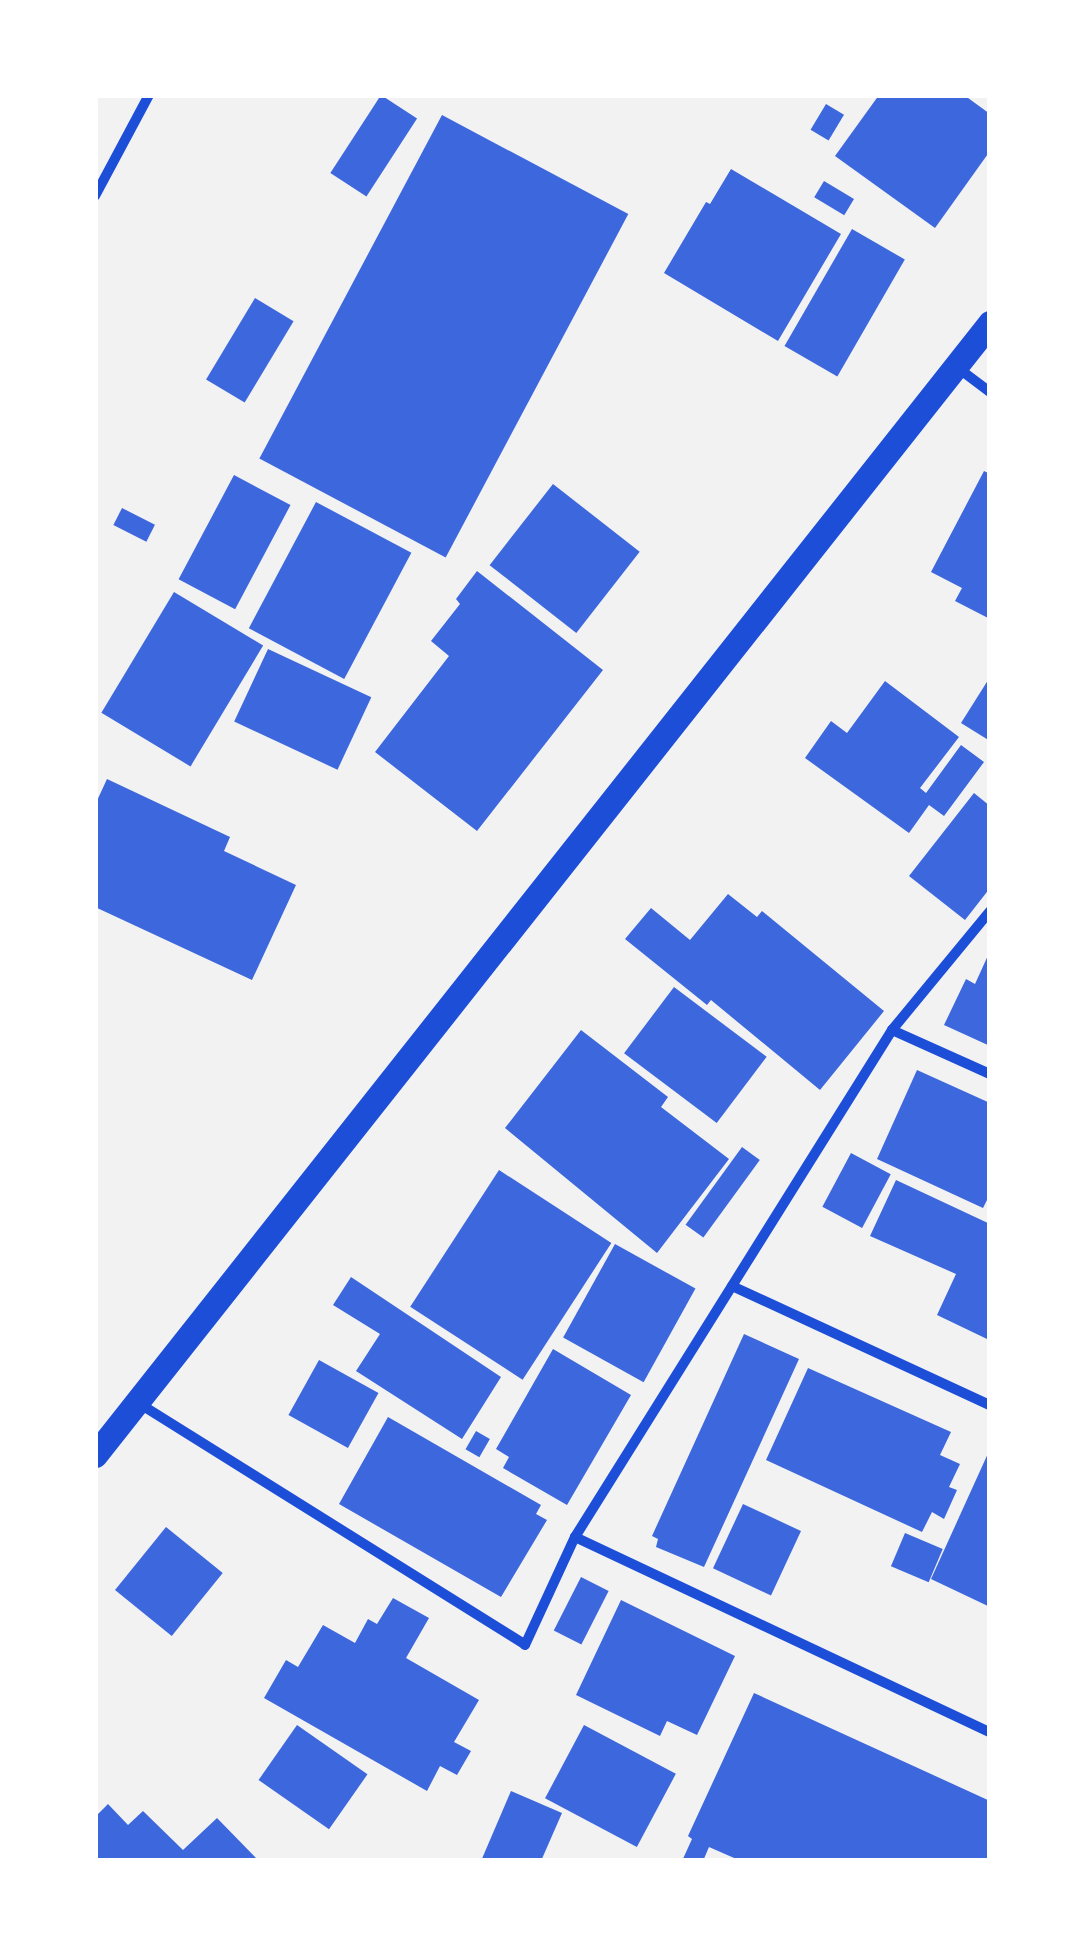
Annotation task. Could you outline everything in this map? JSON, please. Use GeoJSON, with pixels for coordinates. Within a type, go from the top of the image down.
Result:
{"type":"FeatureCollection","features":[{"type":"Feature","properties":{"kind":"main road"},"geometry":{"type":"LineString","coordinates":[[95,1454],[990,323]]}},
{"type":"Feature","properties":{"kind":"street"},"geometry":{"type":"LineString","coordinates":[[95,196],[149,95]]}},
{"type":"Feature","properties":{"kind":"street"},"geometry":{"type":"LineString","coordinates":[[958,368],[990,392]]}},
{"type":"Feature","properties":{"kind":"street"},"geometry":{"type":"LineString","coordinates":[[138,1403],[524,1645],[575,1537],[892,1030],[990,911]]}},
{"type":"Feature","properties":{"kind":"street"},"geometry":{"type":"LineString","coordinates":[[892,1030],[990,1074]]}},
{"type":"Feature","properties":{"kind":"street"},"geometry":{"type":"LineString","coordinates":[[732,1286],[990,1405]]}},
{"type":"Feature","properties":{"kind":"street"},"geometry":{"type":"LineString","coordinates":[[575,1537],[990,1732]]}},
{"type":"Feature","properties":{"kind":"building"},"geometry":{"type":"Polygon","coordinates":[[[381,95],[417,118],[366,196],[330,173],[381,95]]]}},
{"type":"Feature","properties":{"kind":"building"},"geometry":{"type":"Polygon","coordinates":[[[879,95],[964,95],[990,114],[990,151],[935,228],[835,156],[879,95]]]}},
{"type":"Feature","properties":{"kind":"building"},"geometry":{"type":"Polygon","coordinates":[[[826,104],[844,115],[829,141],[811,130],[826,104]]]}},
{"type":"Feature","properties":{"kind":"building"},"geometry":{"type":"Polygon","coordinates":[[[442,115],[628,214],[446,558],[259,458],[442,115]]]}},
{"type":"Feature","properties":{"kind":"building"},"geometry":{"type":"Polygon","coordinates":[[[731,169],[841,234],[778,341],[664,273],[706,202],[710,204],[731,169]]]}},
{"type":"Feature","properties":{"kind":"building"},"geometry":{"type":"Polygon","coordinates":[[[824,181],[854,199],[844,215],[814,197],[824,181]]]}},
{"type":"Feature","properties":{"kind":"building"},"geometry":{"type":"Polygon","coordinates":[[[852,229],[905,260],[837,376],[784,346],[852,229]]]}},
{"type":"Feature","properties":{"kind":"building"},"geometry":{"type":"Polygon","coordinates":[[[255,298],[294,321],[245,403],[206,379],[255,298]]]}},
{"type":"Feature","properties":{"kind":"building"},"geometry":{"type":"Polygon","coordinates":[[[984,471],[990,474],[990,619],[955,601],[962,588],[931,572],[984,471]]]}},
{"type":"Feature","properties":{"kind":"building"},"geometry":{"type":"Polygon","coordinates":[[[234,475],[291,505],[235,609],[179,579],[234,475]]]}},
{"type":"Feature","properties":{"kind":"building"},"geometry":{"type":"Polygon","coordinates":[[[553,484],[640,552],[576,633],[490,565],[553,484]]]}},
{"type":"Feature","properties":{"kind":"building"},"geometry":{"type":"Polygon","coordinates":[[[316,502],[411,553],[344,679],[249,628],[316,502]]]}},
{"type":"Feature","properties":{"kind":"building"},"geometry":{"type":"Polygon","coordinates":[[[122,508],[155,525],[146,542],[113,525],[122,508]]]}},
{"type":"Feature","properties":{"kind":"building"},"geometry":{"type":"Polygon","coordinates":[[[477,571],[603,670],[477,831],[375,752],[449,656],[431,641],[460,604],[456,599],[477,571]]]}},
{"type":"Feature","properties":{"kind":"building"},"geometry":{"type":"Polygon","coordinates":[[[174,592],[263,646],[191,766],[101,713],[174,592]]]}},
{"type":"Feature","properties":{"kind":"building"},"geometry":{"type":"Polygon","coordinates":[[[268,649],[371,697],[338,770],[234,722],[268,649]]]}},
{"type":"Feature","properties":{"kind":"building"},"geometry":{"type":"Polygon","coordinates":[[[990,677],[990,741],[961,723],[990,677]]]}},
{"type":"Feature","properties":{"kind":"building"},"geometry":{"type":"Polygon","coordinates":[[[885,681],[959,737],[920,788],[926,793],[961,745],[984,762],[944,816],[929,805],[909,833],[805,758],[831,721],[847,733],[885,681]]]}},
{"type":"Feature","properties":{"kind":"building"},"geometry":{"type":"Polygon","coordinates":[[[107,779],[230,837],[224,851],[296,885],[252,980],[95,907],[95,805],[107,779]]]}},
{"type":"Feature","properties":{"kind":"building"},"geometry":{"type":"Polygon","coordinates":[[[974,793],[990,806],[990,888],[965,920],[909,876],[974,793]]]}},
{"type":"Feature","properties":{"kind":"building"},"geometry":{"type":"Polygon","coordinates":[[[728,894],[757,917],[762,911],[884,1011],[820,1090],[711,1000],[707,1005],[625,939],[651,908],[690,940],[728,894]]]}},
{"type":"Feature","properties":{"kind":"building"},"geometry":{"type":"Polygon","coordinates":[[[990,951],[990,1046],[944,1025],[966,979],[975,984],[990,951]]]}},
{"type":"Feature","properties":{"kind":"building"},"geometry":{"type":"Polygon","coordinates":[[[674,987],[767,1057],[717,1123],[624,1053],[674,987]]]}},
{"type":"Feature","properties":{"kind":"building"},"geometry":{"type":"Polygon","coordinates":[[[581,1030],[668,1097],[661,1107],[729,1159],[657,1253],[505,1128],[581,1030]]]}},
{"type":"Feature","properties":{"kind":"building"},"geometry":{"type":"Polygon","coordinates":[[[917,1070],[990,1103],[990,1194],[983,1208],[877,1159],[917,1070]]]}},
{"type":"Feature","properties":{"kind":"building"},"geometry":{"type":"Polygon","coordinates":[[[742,1147],[760,1160],[703,1238],[686,1225],[742,1147]]]}},
{"type":"Feature","properties":{"kind":"building"},"geometry":{"type":"Polygon","coordinates":[[[851,1153],[891,1174],[862,1228],[822,1207],[851,1153]]]}},
{"type":"Feature","properties":{"kind":"building"},"geometry":{"type":"Polygon","coordinates":[[[499,1170],[611,1243],[523,1380],[410,1307],[499,1170]]]}},
{"type":"Feature","properties":{"kind":"building"},"geometry":{"type":"Polygon","coordinates":[[[896,1180],[990,1224],[987,1339],[937,1315],[956,1274],[870,1236],[896,1180]]]}},
{"type":"Feature","properties":{"kind":"building"},"geometry":{"type":"Polygon","coordinates":[[[615,1244],[695,1289],[644,1382],[563,1338],[615,1244]]]}},
{"type":"Feature","properties":{"kind":"building"},"geometry":{"type":"Polygon","coordinates":[[[351,1277],[501,1377],[462,1439],[356,1371],[380,1334],[333,1305],[351,1277]]]}},
{"type":"Feature","properties":{"kind":"building"},"geometry":{"type":"Polygon","coordinates":[[[744,1334],[799,1359],[704,1567],[656,1547],[658,1539],[652,1536],[744,1334]]]}},
{"type":"Feature","properties":{"kind":"building"},"geometry":{"type":"Polygon","coordinates":[[[553,1349],[631,1395],[567,1505],[503,1468],[509,1457],[496,1449],[553,1349]]]}},
{"type":"Feature","properties":{"kind":"building"},"geometry":{"type":"Polygon","coordinates":[[[319,1360],[378,1393],[348,1448],[288,1415],[319,1360]]]}},
{"type":"Feature","properties":{"kind":"building"},"geometry":{"type":"Polygon","coordinates":[[[808,1368],[951,1432],[940,1455],[960,1464],[949,1487],[957,1490],[944,1519],[932,1512],[922,1532],[766,1460],[808,1368]]]}},
{"type":"Feature","properties":{"kind":"building"},"geometry":{"type":"Polygon","coordinates":[[[388,1417],[541,1505],[536,1514],[547,1520],[501,1597],[339,1504],[388,1417]]]}},
{"type":"Feature","properties":{"kind":"building"},"geometry":{"type":"Polygon","coordinates":[[[476,1431],[490,1439],[479,1457],[466,1449],[476,1431]]]}},
{"type":"Feature","properties":{"kind":"building"},"geometry":{"type":"Polygon","coordinates":[[[990,1449],[990,1607],[931,1579],[990,1449]]]}},
{"type":"Feature","properties":{"kind":"building"},"geometry":{"type":"Polygon","coordinates":[[[743,1504],[801,1531],[771,1595],[713,1568],[743,1504]]]}},
{"type":"Feature","properties":{"kind":"building"},"geometry":{"type":"Polygon","coordinates":[[[166,1527],[223,1573],[172,1636],[115,1590],[166,1527]]]}},
{"type":"Feature","properties":{"kind":"building"},"geometry":{"type":"Polygon","coordinates":[[[905,1533],[943,1549],[929,1582],[891,1566],[905,1533]]]}},
{"type":"Feature","properties":{"kind":"building"},"geometry":{"type":"Polygon","coordinates":[[[581,1577],[609,1591],[581,1645],[554,1630],[581,1577]]]}},
{"type":"Feature","properties":{"kind":"building"},"geometry":{"type":"Polygon","coordinates":[[[393,1598],[429,1618],[406,1658],[479,1700],[454,1742],[471,1751],[457,1775],[440,1766],[427,1791],[264,1698],[286,1660],[298,1667],[323,1625],[355,1643],[368,1619],[377,1624],[393,1598]]]}},
{"type":"Feature","properties":{"kind":"building"},"geometry":{"type":"Polygon","coordinates":[[[621,1600],[735,1656],[697,1735],[667,1721],[660,1736],[576,1695],[621,1600]]]}},
{"type":"Feature","properties":{"kind":"building"},"geometry":{"type":"Polygon","coordinates":[[[754,1693],[990,1801],[990,1861],[741,1861],[709,1847],[703,1861],[682,1861],[692,1839],[688,1836],[754,1693]]]}},
{"type":"Feature","properties":{"kind":"building"},"geometry":{"type":"Polygon","coordinates":[[[297,1725],[367,1774],[329,1829],[259,1780],[297,1725]]]}},
{"type":"Feature","properties":{"kind":"building"},"geometry":{"type":"Polygon","coordinates":[[[584,1725],[676,1774],[637,1847],[545,1798],[584,1725]]]}},
{"type":"Feature","properties":{"kind":"building"},"geometry":{"type":"Polygon","coordinates":[[[511,1791],[562,1813],[541,1861],[481,1861],[511,1791]]]}},
{"type":"Feature","properties":{"kind":"building"},"geometry":{"type":"Polygon","coordinates":[[[108,1804],[128,1825],[143,1811],[183,1850],[217,1818],[259,1861],[95,1861],[95,1817],[108,1804]]]}}]}
